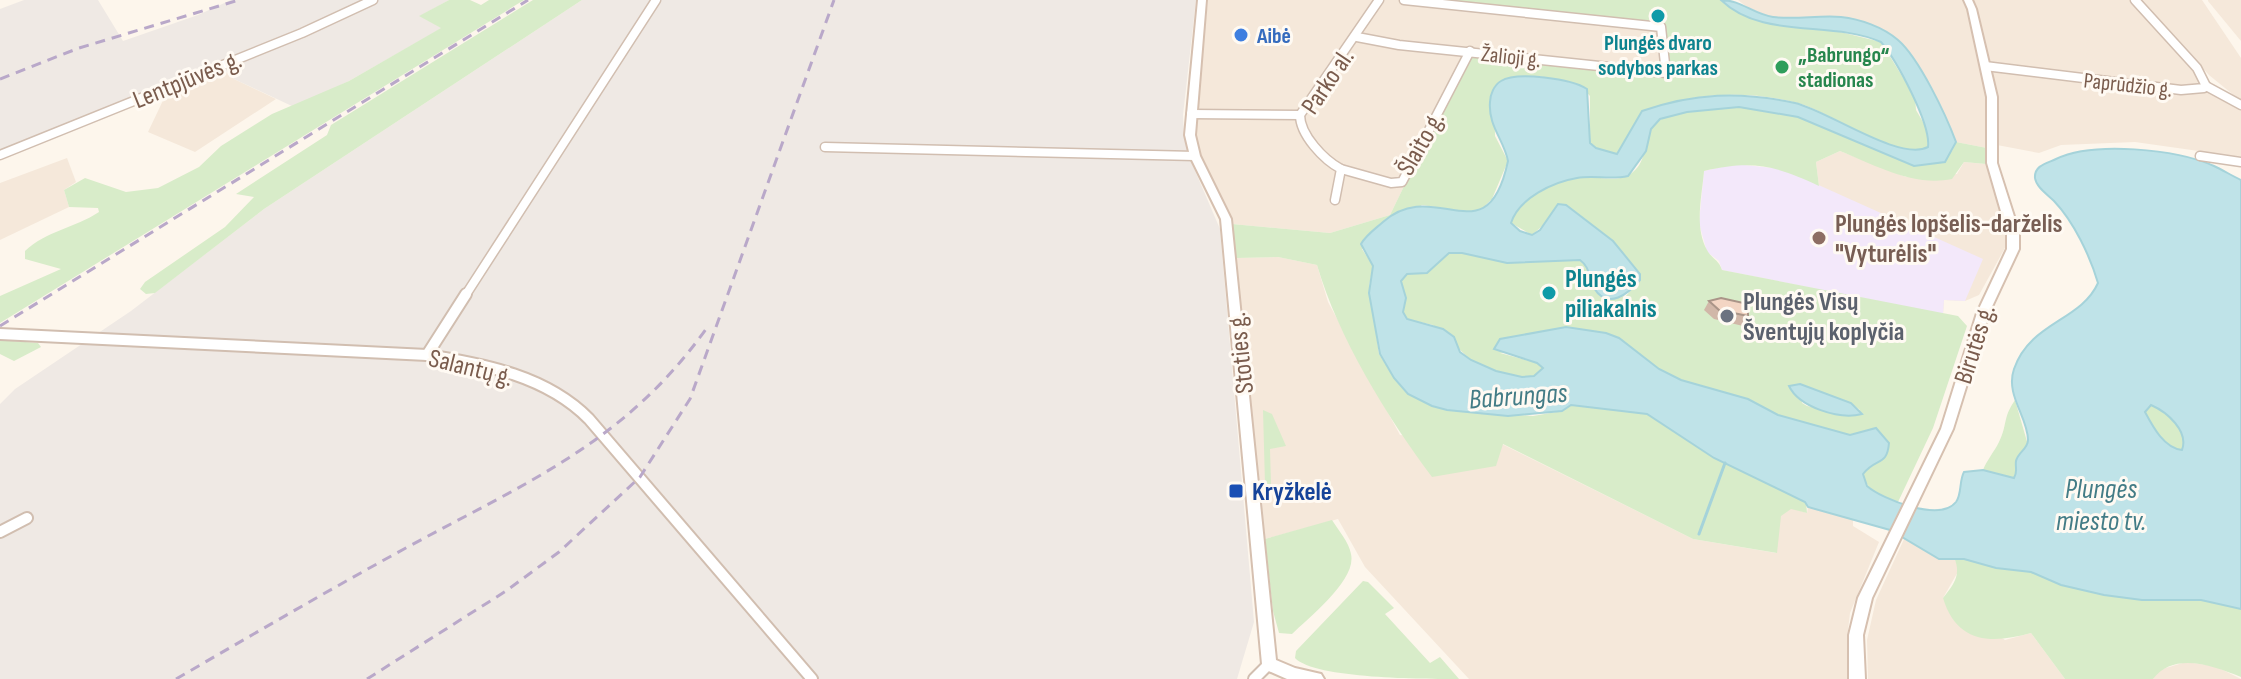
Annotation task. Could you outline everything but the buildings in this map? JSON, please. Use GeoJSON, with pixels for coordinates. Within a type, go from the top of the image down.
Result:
{"type":"FeatureCollection","features":[{"type":"Feature","properties":{"kind":"main road","name":"Stoties g."},"geometry":{"type":"LineString","coordinates":[[1202,0],[1190,135],[1195,156],[1226,219],[1269,664]]}},
{"type":"Feature","properties":{"kind":"main road","name":"Birutės g."},"geometry":{"type":"LineString","coordinates":[[1857,679],[1856,635],[1861,614],[1888,546],[1947,429],[1983,313],[2013,249],[2013,232],[1992,163],[1993,106],[1968,0]]}},
{"type":"Feature","properties":{"kind":"main road"},"geometry":{"type":"LineString","coordinates":[[1269,664],[1294,675],[1316,679]]}},
{"type":"Feature","properties":{"kind":"street","name":"Lentpjūvės g."},"geometry":{"type":"LineString","coordinates":[[0,155],[302,33],[373,0]]}},
{"type":"Feature","properties":{"kind":"street"},"geometry":{"type":"LineString","coordinates":[[427,355],[656,0]]}},
{"type":"Feature","properties":{"kind":"street","name":"Parko al."},"geometry":{"type":"LineString","coordinates":[[1341,169],[1331,165],[1311,139],[1300,123],[1300,115],[1357,37],[1379,0]]}},
{"type":"Feature","properties":{"kind":"street","name":"Žalioji g."},"geometry":{"type":"LineString","coordinates":[[1357,37],[1399,45],[1666,73],[1661,27],[1404,0]]}},
{"type":"Feature","properties":{"kind":"street","name":"Paprūdžio g."},"geometry":{"type":"LineString","coordinates":[[1985,66],[2181,90],[2206,86],[2197,68],[2135,0]]}},
{"type":"Feature","properties":{"kind":"street","name":"Šlaito g."},"geometry":{"type":"LineString","coordinates":[[1341,169],[1391,183],[1402,182],[1470,51]]}},
{"type":"Feature","properties":{"kind":"street"},"geometry":{"type":"LineString","coordinates":[[2206,86],[2241,105]]}},
{"type":"Feature","properties":{"kind":"street"},"geometry":{"type":"LineString","coordinates":[[1191,114],[1300,115]]}},
{"type":"Feature","properties":{"kind":"street"},"geometry":{"type":"LineString","coordinates":[[825,147],[1195,156]]}},
{"type":"Feature","properties":{"kind":"street"},"geometry":{"type":"LineString","coordinates":[[2200,156],[2241,162]]}},
{"type":"Feature","properties":{"kind":"street"},"geometry":{"type":"LineString","coordinates":[[1335,200],[1341,169]]}},
{"type":"Feature","properties":{"kind":"street","name":"Salantų g."},"geometry":{"type":"LineString","coordinates":[[0,334],[427,355],[468,361],[535,383],[572,404],[631,467],[812,679]]}},
{"type":"Feature","properties":{"kind":"street"},"geometry":{"type":"LineString","coordinates":[[0,532],[27,518]]}},
{"type":"Feature","properties":{"kind":"street"},"geometry":{"type":"LineString","coordinates":[[1254,679],[1269,664]]}},
{"type":"Feature","properties":{"kind":"shaded area"},"geometry":{"type":"Polygon","coordinates":[[[24,0],[98,0],[123,41],[231,0],[449,0],[420,16],[442,28],[349,81],[294,107],[234,79],[217,63],[0,150],[0,9],[24,0]]]}},
{"type":"Feature","properties":{"kind":"shaded area"},"geometry":{"type":"Polygon","coordinates":[[[582,0],[1196,0],[1183,115],[1184,135],[1193,166],[1220,229],[1254,622],[1237,679],[0,679],[0,404],[15,389],[131,311],[264,209],[582,0]]]}},
{"type":"Feature","properties":{"kind":"shaded area"},"geometry":{"type":"Polygon","coordinates":[[[1208,0],[1434,0],[1664,26],[1667,75],[1470,52],[1390,215],[1330,233],[1232,224],[1198,156],[1194,135],[1208,0]]]}},
{"type":"Feature","properties":{"kind":"shaded area"},"geometry":{"type":"Polygon","coordinates":[[[1738,0],[1962,0],[1987,97],[1987,148],[1956,142],[1913,60],[1899,40],[1881,29],[1839,17],[1771,17],[1738,0]]]}},
{"type":"Feature","properties":{"kind":"shaded area"},"geometry":{"type":"Polygon","coordinates":[[[1973,0],[2133,0],[2195,73],[2199,84],[2241,107],[2241,157],[2135,142],[2061,145],[2039,153],[1997,145],[1999,104],[1973,0]]]}},
{"type":"Feature","properties":{"kind":"shaded area"},"geometry":{"type":"Polygon","coordinates":[[[2138,0],[2202,0],[2241,58],[2241,101],[2209,75],[2138,0]]]}},
{"type":"Feature","properties":{"kind":"shaded area"},"geometry":{"type":"Polygon","coordinates":[[[2241,0],[2241,41],[2208,1],[2241,0]]]}},
{"type":"Feature","properties":{"kind":"shaded area"},"geometry":{"type":"Polygon","coordinates":[[[223,68],[234,79],[276,99],[195,152],[148,132],[168,90],[223,68]]]}},
{"type":"Feature","properties":{"kind":"shaded area"},"geometry":{"type":"Polygon","coordinates":[[[1840,151],[1906,177],[1957,174],[1964,162],[1986,164],[2006,231],[2006,246],[1979,295],[1965,301],[1944,300],[1943,314],[1819,186],[1816,162],[1840,151]]]}},
{"type":"Feature","properties":{"kind":"shaded area"},"geometry":{"type":"Polygon","coordinates":[[[67,158],[76,182],[64,190],[69,207],[0,240],[0,183],[67,158]]]}},
{"type":"Feature","properties":{"kind":"shaded area","name":"Plungės lopšelis-darželis \"Vyturėlis\""},"geometry":{"type":"Polygon","coordinates":[[[1735,164],[1783,169],[1983,259],[1965,301],[1944,300],[1943,314],[1722,270],[1719,261],[1707,252],[1699,223],[1704,171],[1735,164]]]}},
{"type":"Feature","properties":{"kind":"shaded area"},"geometry":{"type":"Polygon","coordinates":[[[1278,257],[1317,265],[1328,302],[1400,435],[1502,444],[1693,539],[1776,553],[1780,516],[1786,510],[1791,508],[1807,513],[1808,507],[1853,520],[1853,526],[1879,542],[1850,613],[1847,639],[1850,679],[1469,679],[1365,567],[1338,519],[1265,539],[1236,258],[1278,257]]]}},
{"type":"Feature","properties":{"kind":"shaded area"},"geometry":{"type":"Polygon","coordinates":[[[1905,537],[1939,559],[1955,560],[1959,570],[1943,598],[2005,640],[2031,633],[2065,679],[1868,679],[1867,640],[1876,600],[1905,537]]]}},
{"type":"Feature","properties":{"kind":"shaded area"},"geometry":{"type":"Polygon","coordinates":[[[2186,662],[2215,666],[2241,679],[2153,679],[2159,670],[2186,662]]]}},
{"type":"Feature","properties":{"kind":"green space"},"geometry":{"type":"Polygon","coordinates":[[[449,0],[470,0],[481,5],[489,0],[524,0],[0,323],[0,296],[61,269],[25,259],[25,251],[42,239],[99,212],[98,208],[69,207],[64,190],[85,178],[126,192],[158,188],[199,167],[221,146],[272,114],[349,81],[441,28],[419,16],[449,0]]]}},
{"type":"Feature","properties":{"kind":"green space"},"geometry":{"type":"Polygon","coordinates":[[[533,0],[582,0],[264,209],[155,293],[146,294],[140,289],[145,282],[225,227],[254,197],[236,194],[327,135],[331,125],[533,0]]]}},
{"type":"Feature","properties":{"kind":"green space"},"geometry":{"type":"Polygon","coordinates":[[[1434,0],[1721,0],[1726,5],[1779,26],[1824,28],[1881,42],[1915,97],[1916,110],[1927,129],[1928,148],[1901,148],[1883,142],[1801,104],[1761,96],[1721,95],[1681,100],[1642,111],[1618,154],[1595,148],[1590,143],[1590,96],[1580,85],[1523,76],[1502,81],[1494,87],[1495,136],[1508,161],[1492,199],[1477,213],[1422,205],[1362,249],[1373,266],[1369,286],[1379,354],[1409,394],[1447,410],[1533,416],[1562,411],[1571,405],[1647,414],[1714,458],[1806,502],[1807,513],[1791,509],[1781,516],[1777,553],[1693,539],[1503,444],[1496,466],[1432,477],[1366,376],[1338,320],[1317,265],[1278,257],[1236,258],[1232,224],[1330,233],[1390,215],[1470,51],[1666,74],[1663,26],[1434,0]]]}},
{"type":"Feature","properties":{"kind":"green space"},"geometry":{"type":"Polygon","coordinates":[[[1739,107],[1798,117],[1914,166],[1952,151],[1956,142],[1987,148],[1986,164],[1964,162],[1952,179],[1937,181],[1894,173],[1840,151],[1816,162],[1819,186],[1763,166],[1704,171],[1701,231],[1707,250],[1722,270],[1958,316],[1967,326],[1933,428],[1898,502],[1872,489],[1863,474],[1876,461],[1877,428],[1850,435],[1778,415],[1748,399],[1681,380],[1659,369],[1619,338],[1500,353],[1537,363],[1543,368],[1534,376],[1522,377],[1496,371],[1471,360],[1433,325],[1407,319],[1403,312],[1406,299],[1401,281],[1407,274],[1427,273],[1449,253],[1507,263],[1580,260],[1589,270],[1592,286],[1625,297],[1640,280],[1640,274],[1613,241],[1566,205],[1532,235],[1511,223],[1515,214],[1530,198],[1559,182],[1579,177],[1614,179],[1627,176],[1641,162],[1652,128],[1667,116],[1692,110],[1739,107]],[[1800,384],[1802,403],[1807,406],[1849,415],[1860,410],[1851,403],[1800,384]]]}},
{"type":"Feature","properties":{"kind":"green space"},"geometry":{"type":"Polygon","coordinates":[[[0,340],[38,343],[41,347],[14,361],[0,354],[0,340]]]}},
{"type":"Feature","properties":{"kind":"green space"},"geometry":{"type":"Polygon","coordinates":[[[2015,400],[2028,445],[2020,454],[2014,479],[1983,470],[1999,442],[2015,400]]]}},
{"type":"Feature","properties":{"kind":"green space"},"geometry":{"type":"Polygon","coordinates":[[[2151,405],[2170,417],[2179,429],[2182,450],[2164,441],[2155,430],[2145,412],[2151,405]]]}},
{"type":"Feature","properties":{"kind":"green space"},"geometry":{"type":"Polygon","coordinates":[[[1263,410],[1272,414],[1286,446],[1270,449],[1271,484],[1265,484],[1263,410]]]}},
{"type":"Feature","properties":{"kind":"green space"},"geometry":{"type":"Polygon","coordinates":[[[1332,520],[1350,550],[1351,564],[1347,575],[1330,597],[1292,634],[1279,633],[1273,611],[1265,539],[1332,520]]]}},
{"type":"Feature","properties":{"kind":"green space"},"geometry":{"type":"Polygon","coordinates":[[[1964,559],[1996,568],[2031,572],[2061,585],[2104,595],[2142,600],[2201,600],[2241,609],[2241,677],[2207,665],[2183,663],[2162,670],[2153,679],[2065,679],[2031,633],[1990,639],[1967,632],[1957,624],[1943,598],[1956,576],[1955,560],[1964,559]]]}},
{"type":"Feature","properties":{"kind":"green space"},"geometry":{"type":"Polygon","coordinates":[[[1363,581],[1368,582],[1394,608],[1385,614],[1430,663],[1440,657],[1459,679],[1347,674],[1306,665],[1295,658],[1296,651],[1363,581]]]}},
{"type":"Feature","properties":{"kind":"water","name":"Plungės miesto tv."},"geometry":{"type":"Polygon","coordinates":[[[1721,0],[1735,2],[1773,17],[1848,18],[1871,24],[1892,35],[1906,48],[1923,73],[1956,142],[1945,162],[1914,166],[1798,117],[1739,107],[1687,112],[1660,119],[1651,129],[1646,151],[1628,176],[1583,177],[1558,183],[1529,199],[1511,223],[1520,231],[1532,235],[1540,230],[1558,204],[1566,205],[1613,241],[1640,274],[1640,280],[1630,290],[1612,299],[1600,295],[1580,260],[1507,263],[1449,253],[1427,273],[1407,274],[1401,281],[1406,298],[1403,312],[1407,319],[1443,329],[1454,337],[1460,352],[1471,360],[1496,371],[1522,377],[1534,376],[1543,368],[1537,363],[1494,349],[1500,339],[1566,327],[1606,333],[1619,338],[1659,369],[1681,380],[1748,399],[1778,415],[1850,435],[1876,428],[1889,443],[1888,451],[1883,459],[1863,474],[1867,486],[1912,507],[1948,508],[1956,502],[1964,472],[1983,470],[2014,478],[2017,458],[2028,440],[2012,388],[2014,369],[2031,341],[2080,306],[2098,283],[2075,229],[2038,185],[2035,178],[2037,170],[2072,153],[2091,150],[2135,149],[2198,160],[2241,180],[2241,609],[2201,600],[2142,600],[2104,595],[2061,585],[2031,572],[1996,568],[1964,559],[1939,559],[1890,530],[1808,507],[1805,502],[1714,458],[1647,414],[1571,405],[1562,411],[1508,416],[1447,410],[1408,394],[1394,378],[1380,354],[1369,293],[1373,266],[1361,244],[1383,222],[1403,210],[1422,206],[1473,211],[1487,205],[1499,190],[1508,161],[1490,111],[1492,93],[1501,81],[1519,77],[1544,78],[1587,89],[1590,143],[1617,154],[1642,111],[1680,100],[1717,96],[1755,97],[1795,103],[1882,142],[1915,150],[1928,147],[1919,109],[1896,63],[1881,42],[1841,32],[1776,25],[1738,12],[1721,0]],[[2151,405],[2145,412],[2164,441],[2182,450],[2179,429],[2170,417],[2151,405]]]}},
{"type":"Feature","properties":{"kind":"water"},"geometry":{"type":"Polygon","coordinates":[[[1800,384],[1851,403],[1862,414],[1842,415],[1810,406],[1789,386],[1800,384]]]}},
{"type":"Feature","properties":{"kind":"waterway"},"geometry":{"type":"LineString","coordinates":[[1699,534],[1725,463]]}},
{"type":"Feature","properties":{"kind":"railway"},"geometry":{"type":"LineString","coordinates":[[0,79],[79,48],[239,0]]}},
{"type":"Feature","properties":{"kind":"railway"},"geometry":{"type":"LineString","coordinates":[[0,326],[528,0]]}},
{"type":"Feature","properties":{"kind":"railway"},"geometry":{"type":"LineString","coordinates":[[367,679],[506,591],[559,552],[640,477],[690,399],[834,0]]}},
{"type":"Feature","properties":{"kind":"railway"},"geometry":{"type":"LineString","coordinates":[[176,679],[569,458],[641,403],[706,329]]}},
{"type":"Feature","properties":{"kind":"place","name":"Plungės dvaro sodybos parkas"},"geometry":{"type":"Point","coordinates":[1658,16]}},
{"type":"Feature","properties":{"kind":"place","name":"Aibė"},"geometry":{"type":"Point","coordinates":[1241,35]}},
{"type":"Feature","properties":{"kind":"place","name":"„Babrungo“ stadionas"},"geometry":{"type":"Point","coordinates":[1782,67]}},
{"type":"Feature","properties":{"kind":"place","name":"Plungės lopšelis-darželis \"Vyturėlis\""},"geometry":{"type":"Point","coordinates":[1819,238]}},
{"type":"Feature","properties":{"kind":"place","name":"Plungės piliakalnis"},"geometry":{"type":"Point","coordinates":[1549,293]}},
{"type":"Feature","properties":{"kind":"place","name":"Plungės Visų Šventųjų koplyčia"},"geometry":{"type":"Point","coordinates":[1727,316]}},
{"type":"Feature","properties":{"kind":"place","name":"Kryžkelė"},"geometry":{"type":"Point","coordinates":[1236,491]}},
{"type":"Feature","properties":{"kind":"water label","name":"Babrungas"},"geometry":{"type":"Point","coordinates":[1518,395]}}]}
